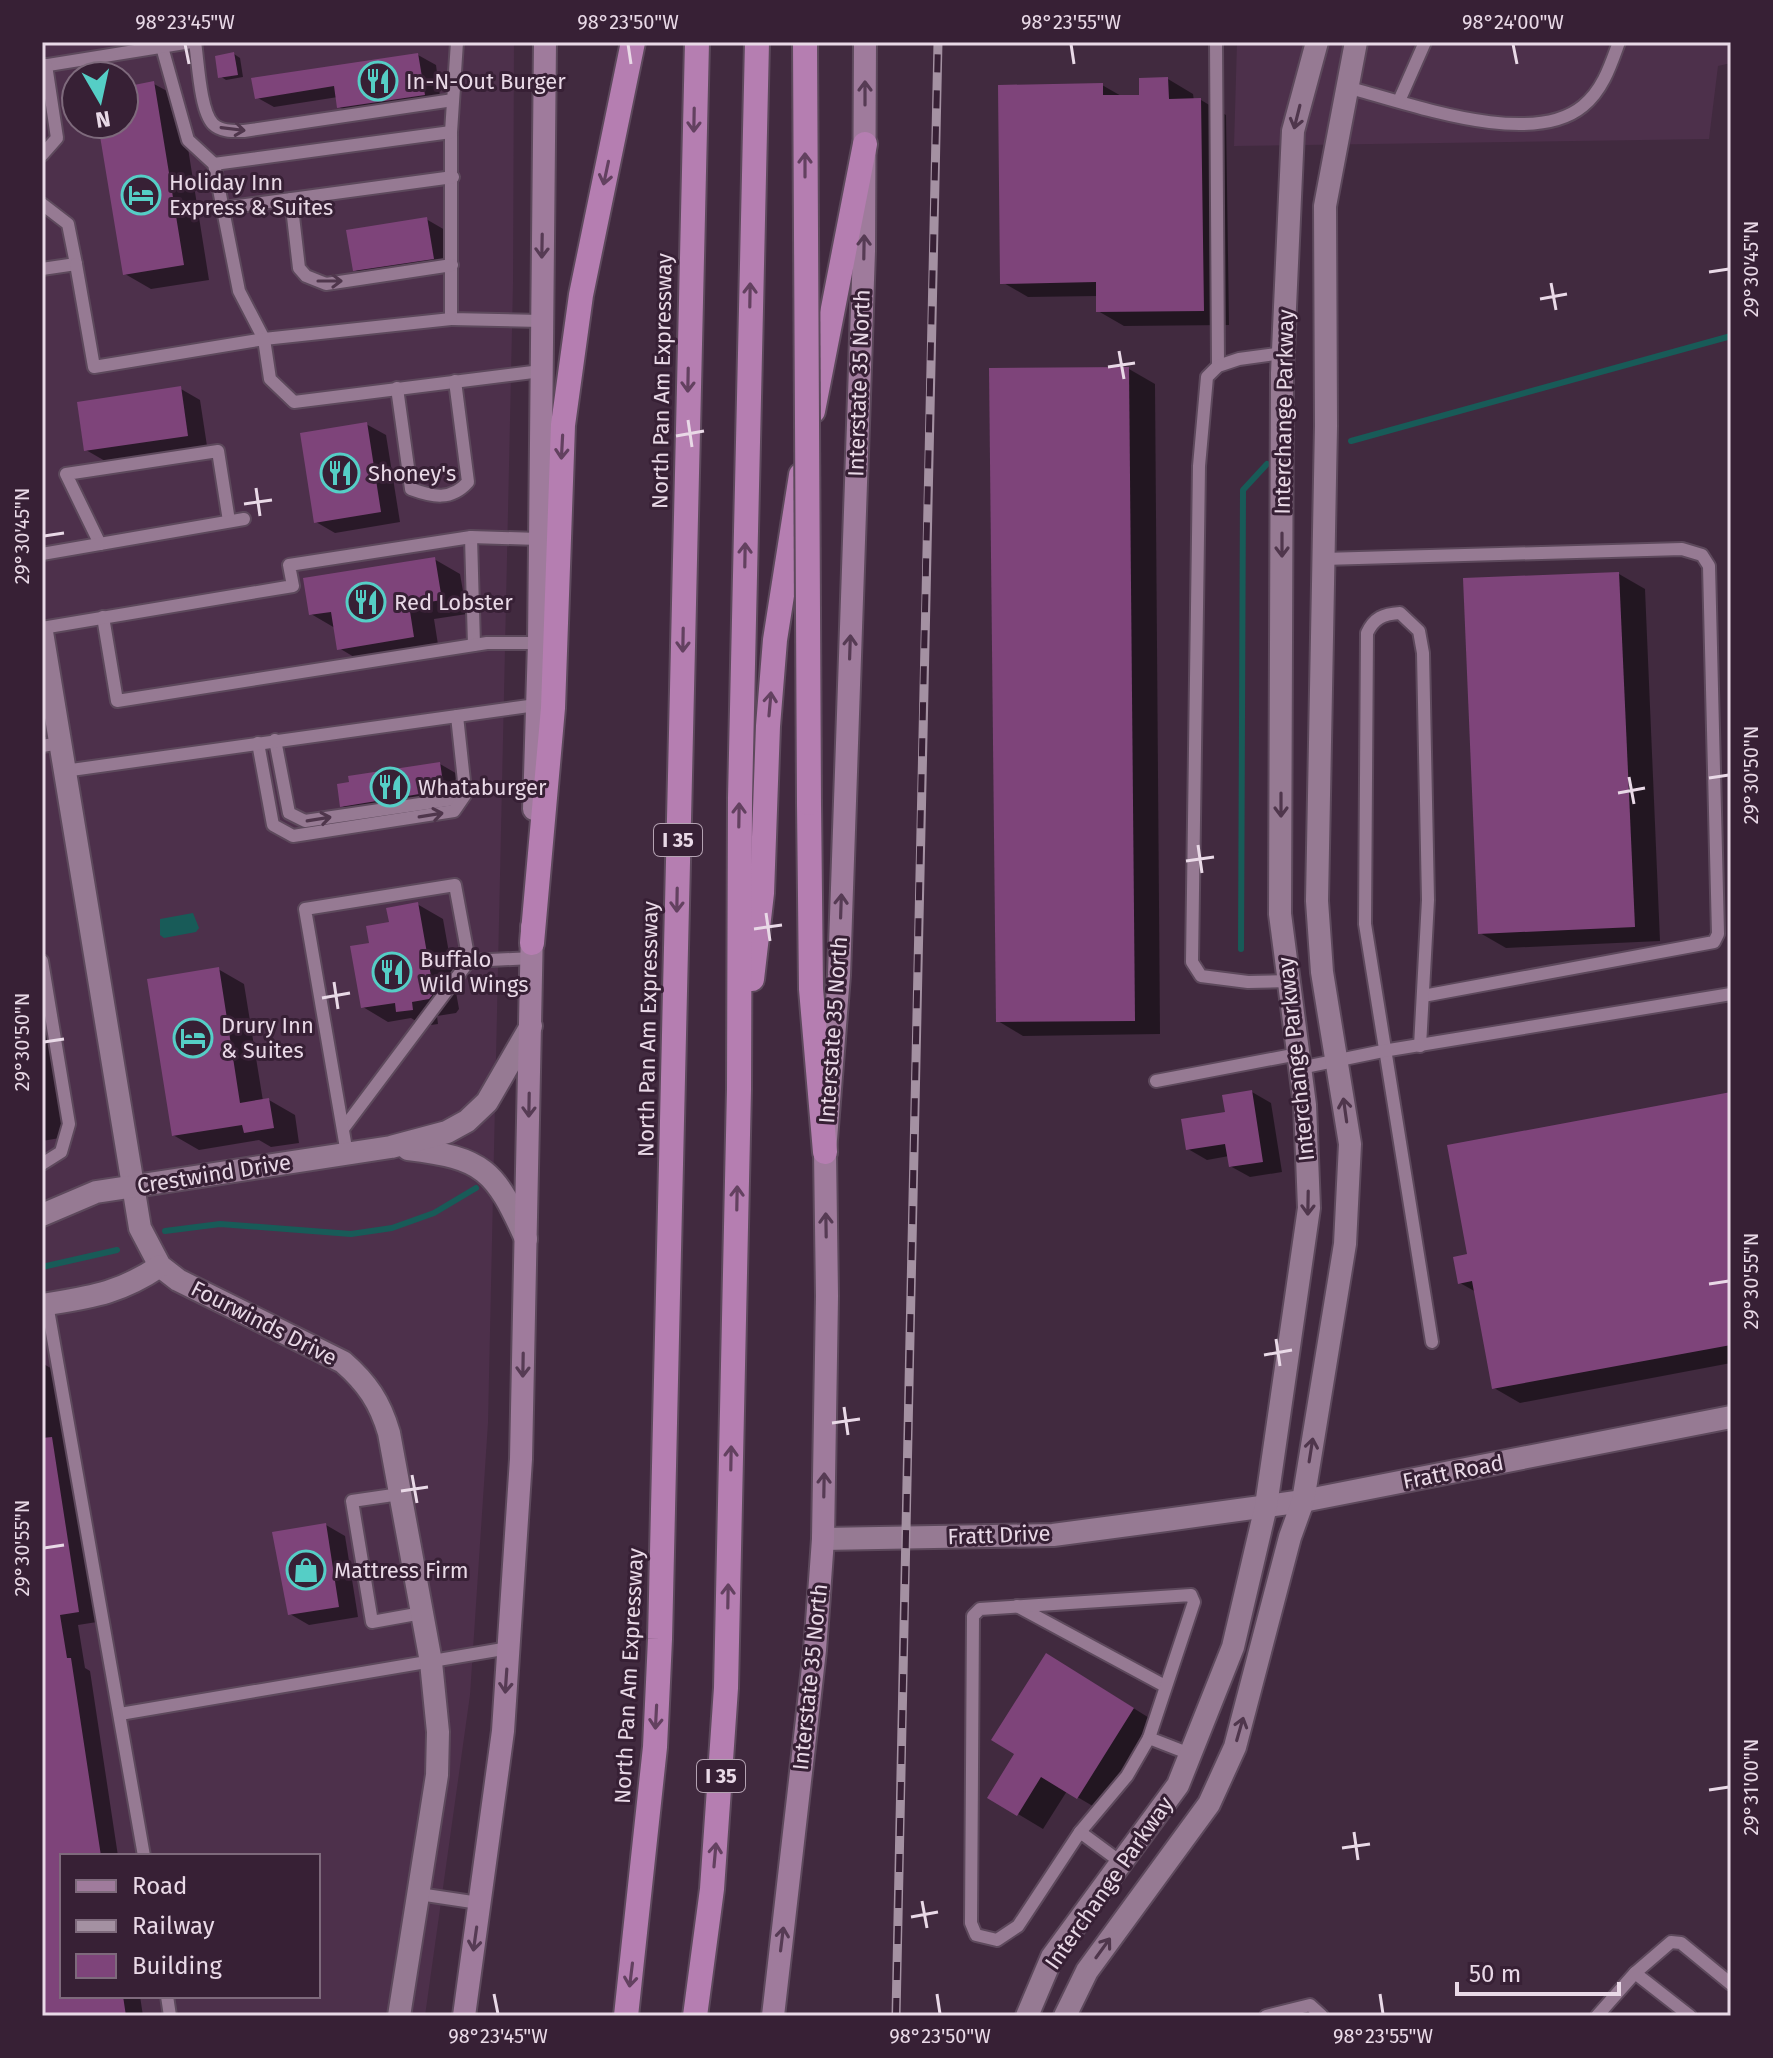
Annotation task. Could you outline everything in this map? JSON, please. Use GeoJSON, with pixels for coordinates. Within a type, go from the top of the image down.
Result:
{"type":"FeatureCollection","features":[{"type":"Feature","properties":{"kind":"highway"},"geometry":{"type":"LineString","coordinates":[[532,950],[553,708],[563,425],[581,295],[633,42]]}},
{"type":"Feature","properties":{"kind":"highway","name":"North Pan Am Expressway"},"geometry":{"type":"LineString","coordinates":[[626,2016],[648,1824],[660,1639],[697,42]]}},
{"type":"Feature","properties":{"kind":"highway","name":"I 35"},"geometry":{"type":"LineString","coordinates":[[695,2016],[712,1889],[726,1688],[739,1089],[739,825],[757,42]]}},
{"type":"Feature","properties":{"kind":"highway"},"geometry":{"type":"LineString","coordinates":[[805,42],[811,989],[825,1152]]}},
{"type":"Feature","properties":{"kind":"highway"},"geometry":{"type":"LineString","coordinates":[[739,1089],[762,893],[768,726],[775,640],[791,531],[865,144]]}},
{"type":"Feature","properties":{"kind":"main road"},"geometry":{"type":"LineString","coordinates":[[464,2016],[503,1731],[521,1459],[539,643],[545,42]]}},
{"type":"Feature","properties":{"kind":"main road","name":"Interstate 35 North"},"geometry":{"type":"LineString","coordinates":[[773,2016],[815,1650],[823,1539],[827,1296],[825,1152],[839,975],[865,144],[865,42]]}},
{"type":"Feature","properties":{"kind":"street","name":"Interchange Parkway"},"geometry":{"type":"LineString","coordinates":[[1027,2016],[1052,1957],[1178,1785],[1233,1647],[1266,1506],[1309,1208],[1305,1105],[1280,914],[1283,353],[1293,131],[1317,42]]}},
{"type":"Feature","properties":{"kind":"street","name":"Interchange Parkway"},"geometry":{"type":"LineString","coordinates":[[1065,2016],[1087,1971],[1209,1804],[1235,1747],[1290,1537],[1303,1501],[1345,1244],[1350,1144],[1322,972],[1317,901],[1325,206],[1356,42]]}},
{"type":"Feature","properties":{"kind":"street","name":"Fourwinds Drive"},"geometry":{"type":"LineString","coordinates":[[42,630],[51,744],[64,771],[140,1228],[160,1266],[199,1292],[343,1362],[364,1380],[381,1406],[431,1662],[438,1732],[437,1775],[399,2016]]}},
{"type":"Feature","properties":{"kind":"street","name":"Crestwind Drive"},"geometry":{"type":"LineString","coordinates":[[42,1215],[96,1192],[391,1147],[438,1136],[467,1121],[487,1102],[507,1073],[531,1026]]}},
{"type":"Feature","properties":{"kind":"street","name":"Crestwind Drive"},"geometry":{"type":"LineString","coordinates":[[391,1147],[459,1156],[477,1165],[506,1194],[527,1239]]}},
{"type":"Feature","properties":{"kind":"street"},"geometry":{"type":"LineString","coordinates":[[45,1305],[111,1293],[131,1286],[160,1266]]}},
{"type":"Feature","properties":{"kind":"street","name":"Fratt Road"},"geometry":{"type":"LineString","coordinates":[[1174,1519],[1303,1501],[1731,1417]]}},
{"type":"Feature","properties":{"kind":"street","name":"Fratt Drive"},"geometry":{"type":"LineString","coordinates":[[823,1539],[1053,1535],[1174,1519]]}},
{"type":"Feature","properties":{"kind":"lane"},"geometry":{"type":"LineString","coordinates":[[42,155],[57,138],[44,65],[193,42],[206,111],[213,124],[225,130],[244,131],[453,100]]}},
{"type":"Feature","properties":{"kind":"lane"},"geometry":{"type":"LineString","coordinates":[[451,319],[451,132],[457,42]]}},
{"type":"Feature","properties":{"kind":"lane"},"geometry":{"type":"LineString","coordinates":[[1216,42],[1218,366]]}},
{"type":"Feature","properties":{"kind":"lane"},"geometry":{"type":"LineString","coordinates":[[1399,101],[1425,42]]}},
{"type":"Feature","properties":{"kind":"lane"},"geometry":{"type":"LineString","coordinates":[[1346,87],[1462,118],[1505,123],[1556,121],[1584,105],[1607,76],[1619,42]]}},
{"type":"Feature","properties":{"kind":"lane"},"geometry":{"type":"LineString","coordinates":[[162,47],[188,140],[214,164],[239,291],[264,339],[270,379],[294,402],[541,371]]}},
{"type":"Feature","properties":{"kind":"lane"},"geometry":{"type":"LineString","coordinates":[[214,164],[451,132]]}},
{"type":"Feature","properties":{"kind":"lane"},"geometry":{"type":"LineString","coordinates":[[224,208],[453,177]]}},
{"type":"Feature","properties":{"kind":"lane"},"geometry":{"type":"LineString","coordinates":[[291,199],[299,268],[315,280],[326,284],[452,265]]}},
{"type":"Feature","properties":{"kind":"lane"},"geometry":{"type":"LineString","coordinates":[[42,204],[68,224],[94,367],[264,339],[451,319],[541,321]]}},
{"type":"Feature","properties":{"kind":"lane"},"geometry":{"type":"LineString","coordinates":[[42,269],[76,264]]}},
{"type":"Feature","properties":{"kind":"lane"},"geometry":{"type":"LineString","coordinates":[[1283,353],[1261,354],[1218,366],[1207,377],[1199,466],[1192,962],[1201,976],[1248,982],[1290,981]]}},
{"type":"Feature","properties":{"kind":"lane"},"geometry":{"type":"LineString","coordinates":[[397,388],[411,489],[435,497],[459,492],[468,482],[455,381]]}},
{"type":"Feature","properties":{"kind":"lane"},"geometry":{"type":"LineString","coordinates":[[100,544],[66,474],[218,451],[229,521]]}},
{"type":"Feature","properties":{"kind":"lane"},"geometry":{"type":"LineString","coordinates":[[42,554],[244,519]]}},
{"type":"Feature","properties":{"kind":"lane"},"geometry":{"type":"LineString","coordinates":[[42,630],[293,586],[289,565],[471,537],[539,539]]}},
{"type":"Feature","properties":{"kind":"lane"},"geometry":{"type":"LineString","coordinates":[[471,537],[474,645]]}},
{"type":"Feature","properties":{"kind":"lane"},"geometry":{"type":"LineString","coordinates":[[1323,559],[1682,549],[1702,555],[1709,566],[1718,934],[1714,942],[1423,996]]}},
{"type":"Feature","properties":{"kind":"lane"},"geometry":{"type":"LineString","coordinates":[[1420,1046],[1428,900],[1423,653],[1419,631],[1400,613],[1387,614],[1373,621],[1367,633],[1363,886],[1365,924],[1383,1051],[1432,1342]]}},
{"type":"Feature","properties":{"kind":"lane"},"geometry":{"type":"LineString","coordinates":[[103,617],[117,701],[474,645],[539,643]]}},
{"type":"Feature","properties":{"kind":"lane"},"geometry":{"type":"LineString","coordinates":[[64,771],[536,705]]}},
{"type":"Feature","properties":{"kind":"lane"},"geometry":{"type":"LineString","coordinates":[[258,743],[273,825],[293,836],[454,811],[466,793],[457,716]]}},
{"type":"Feature","properties":{"kind":"lane"},"geometry":{"type":"LineString","coordinates":[[275,740],[289,813],[305,821],[454,799],[464,781]]}},
{"type":"Feature","properties":{"kind":"lane"},"geometry":{"type":"LineString","coordinates":[[347,1154],[305,909],[455,885],[469,961]]}},
{"type":"Feature","properties":{"kind":"lane"},"geometry":{"type":"LineString","coordinates":[[343,1129],[469,961],[532,950]]}},
{"type":"Feature","properties":{"kind":"lane"},"geometry":{"type":"LineString","coordinates":[[42,961],[69,1124],[61,1152],[42,1164]]}},
{"type":"Feature","properties":{"kind":"lane"},"geometry":{"type":"LineString","coordinates":[[1156,1081],[1299,1061],[1338,1062],[1383,1051],[1731,994]]}},
{"type":"Feature","properties":{"kind":"lane"},"geometry":{"type":"LineString","coordinates":[[45,1305],[144,1854]]}},
{"type":"Feature","properties":{"kind":"lane"},"geometry":{"type":"LineString","coordinates":[[400,1494],[352,1501],[372,1622],[422,1613]]}},
{"type":"Feature","properties":{"kind":"lane"},"geometry":{"type":"LineString","coordinates":[[1191,1595],[1194,1602],[1165,1686],[1149,1738],[1127,1776],[1080,1832],[1018,1926],[997,1940],[976,1935],[971,1923],[973,1616],[980,1609],[1191,1595]]}},
{"type":"Feature","properties":{"kind":"lane"},"geometry":{"type":"LineString","coordinates":[[1017,1606],[1165,1686]]}},
{"type":"Feature","properties":{"kind":"lane"},"geometry":{"type":"LineString","coordinates":[[120,1714],[509,1648]]}},
{"type":"Feature","properties":{"kind":"lane"},"geometry":{"type":"LineString","coordinates":[[1149,1738],[1190,1754]]}},
{"type":"Feature","properties":{"kind":"lane"},"geometry":{"type":"LineString","coordinates":[[1080,1832],[1122,1863]]}},
{"type":"Feature","properties":{"kind":"lane"},"geometry":{"type":"LineString","coordinates":[[419,1894],[479,1903]]}},
{"type":"Feature","properties":{"kind":"lane"},"geometry":{"type":"LineString","coordinates":[[1597,2016],[1635,1973],[1671,1942],[1681,1943],[1731,1984]]}},
{"type":"Feature","properties":{"kind":"lane"},"geometry":{"type":"LineString","coordinates":[[1635,1973],[1690,2016]]}},
{"type":"Feature","properties":{"kind":"lane"},"geometry":{"type":"LineString","coordinates":[[1266,2016],[1310,2005],[1322,2016]]}},
{"type":"Feature","properties":{"kind":"shaded area"},"geometry":{"type":"Polygon","coordinates":[[[42,42],[514,42],[513,284],[488,1423],[470,1695],[425,2016],[42,2016],[42,42]]]}},
{"type":"Feature","properties":{"kind":"shaded area"},"geometry":{"type":"Polygon","coordinates":[[[1237,42],[1731,42],[1731,63],[1718,66],[1709,139],[1234,146],[1237,42]]]}},
{"type":"Feature","properties":{"kind":"shaded area"},"geometry":{"type":"Polygon","coordinates":[[[193,913],[199,928],[196,932],[164,938],[160,935],[160,919],[193,913]]]}},
{"type":"Feature","properties":{"kind":"building"},"geometry":{"type":"Polygon","coordinates":[[[234,52],[238,75],[218,78],[215,56],[234,52]]]}},
{"type":"Feature","properties":{"kind":"building","name":"In-N-Out Burger"},"geometry":{"type":"Polygon","coordinates":[[[418,53],[425,95],[337,108],[334,86],[255,99],[251,78],[418,53]]]}},
{"type":"Feature","properties":{"kind":"building"},"geometry":{"type":"Polygon","coordinates":[[[1168,77],[1169,99],[1201,98],[1204,311],[1096,312],[1096,282],[1000,284],[998,85],[1103,83],[1103,95],[1139,95],[1139,78],[1168,77]]]}},
{"type":"Feature","properties":{"kind":"building","name":"Holiday Inn Express & Suites"},"geometry":{"type":"Polygon","coordinates":[[[154,81],[184,265],[123,275],[101,140],[140,140],[140,84],[154,81]]]}},
{"type":"Feature","properties":{"kind":"building"},"geometry":{"type":"Polygon","coordinates":[[[427,217],[434,259],[353,271],[346,230],[427,217]]]}},
{"type":"Feature","properties":{"kind":"building"},"geometry":{"type":"Polygon","coordinates":[[[1129,367],[1135,1021],[996,1022],[989,368],[1129,367]]]}},
{"type":"Feature","properties":{"kind":"building"},"geometry":{"type":"Polygon","coordinates":[[[181,386],[188,436],[84,451],[77,402],[181,386]]]}},
{"type":"Feature","properties":{"kind":"building","name":"Shoney's"},"geometry":{"type":"Polygon","coordinates":[[[367,422],[381,512],[314,523],[300,433],[367,422]]]}},
{"type":"Feature","properties":{"kind":"building","name":"Red Lobster"},"geometry":{"type":"Polygon","coordinates":[[[435,557],[442,600],[409,605],[414,637],[337,650],[331,612],[309,615],[303,578],[435,557]]]}},
{"type":"Feature","properties":{"kind":"building"},"geometry":{"type":"Polygon","coordinates":[[[1619,572],[1635,927],[1478,934],[1463,578],[1619,572]]]}},
{"type":"Feature","properties":{"kind":"building","name":"Whataburger"},"geometry":{"type":"Polygon","coordinates":[[[440,762],[444,790],[340,807],[337,784],[349,782],[348,776],[440,762]]]}},
{"type":"Feature","properties":{"kind":"building","name":"Buffalo Wild Wings"},"geometry":{"type":"Polygon","coordinates":[[[418,902],[434,993],[429,999],[412,1002],[413,1010],[396,1012],[395,1003],[361,1008],[350,946],[369,943],[366,926],[389,922],[386,908],[418,902]]]}},
{"type":"Feature","properties":{"kind":"building","name":"Drury Inn & Suites"},"geometry":{"type":"Polygon","coordinates":[[[219,967],[240,1103],[269,1098],[274,1128],[244,1133],[242,1125],[172,1136],[147,979],[219,967]]]}},
{"type":"Feature","properties":{"kind":"building"},"geometry":{"type":"Polygon","coordinates":[[[1252,1090],[1263,1162],[1229,1167],[1225,1144],[1186,1150],[1181,1119],[1225,1112],[1222,1095],[1252,1090]]]}},
{"type":"Feature","properties":{"kind":"building"},"geometry":{"type":"Polygon","coordinates":[[[1731,1092],[1731,1345],[1492,1389],[1472,1281],[1458,1284],[1453,1257],[1467,1254],[1447,1145],[1731,1092]]]}},
{"type":"Feature","properties":{"kind":"building"},"geometry":{"type":"Polygon","coordinates":[[[52,1437],[79,1612],[60,1615],[67,1658],[71,1658],[101,1854],[60,1854],[60,1998],[123,1998],[126,2016],[42,2016],[42,1438],[52,1437]]]}},
{"type":"Feature","properties":{"kind":"building","name":"Mattress Firm"},"geometry":{"type":"Polygon","coordinates":[[[326,1523],[339,1607],[288,1615],[272,1532],[326,1523]]]}},
{"type":"Feature","properties":{"kind":"building"},"geometry":{"type":"Polygon","coordinates":[[[1046,1653],[1134,1708],[1077,1799],[1041,1777],[1017,1816],[987,1798],[1014,1754],[991,1740],[1046,1653]]]}},
{"type":"Feature","properties":{"kind":"waterway"},"geometry":{"type":"LineString","coordinates":[[1351,441],[1731,336]]}},
{"type":"Feature","properties":{"kind":"waterway"},"geometry":{"type":"LineString","coordinates":[[1241,949],[1243,490],[1267,464]]}},
{"type":"Feature","properties":{"kind":"waterway"},"geometry":{"type":"LineString","coordinates":[[165,1231],[220,1224],[351,1234],[392,1228],[434,1213],[476,1188]]}},
{"type":"Feature","properties":{"kind":"waterway"},"geometry":{"type":"LineString","coordinates":[[42,1267],[117,1250]]}},
{"type":"Feature","properties":{"kind":"railway"},"geometry":{"type":"LineString","coordinates":[[896,2016],[938,42]]}},
{"type":"Feature","properties":{"kind":"place","name":"In-N-Out Burger"},"geometry":{"type":"Point","coordinates":[378,81]}},
{"type":"Feature","properties":{"kind":"place","name":"Holiday Inn Express & Suites"},"geometry":{"type":"Point","coordinates":[141,195]}},
{"type":"Feature","properties":{"kind":"place","name":"Shoney's"},"geometry":{"type":"Point","coordinates":[340,473]}},
{"type":"Feature","properties":{"kind":"place","name":"Red Lobster"},"geometry":{"type":"Point","coordinates":[366,602]}},
{"type":"Feature","properties":{"kind":"place","name":"Whataburger"},"geometry":{"type":"Point","coordinates":[390,787]}},
{"type":"Feature","properties":{"kind":"place","name":"Buffalo Wild Wings"},"geometry":{"type":"Point","coordinates":[392,972]}},
{"type":"Feature","properties":{"kind":"place","name":"Drury Inn & Suites"},"geometry":{"type":"Point","coordinates":[193,1038]}},
{"type":"Feature","properties":{"kind":"place","name":"Mattress Firm"},"geometry":{"type":"Point","coordinates":[306,1570]}}]}
